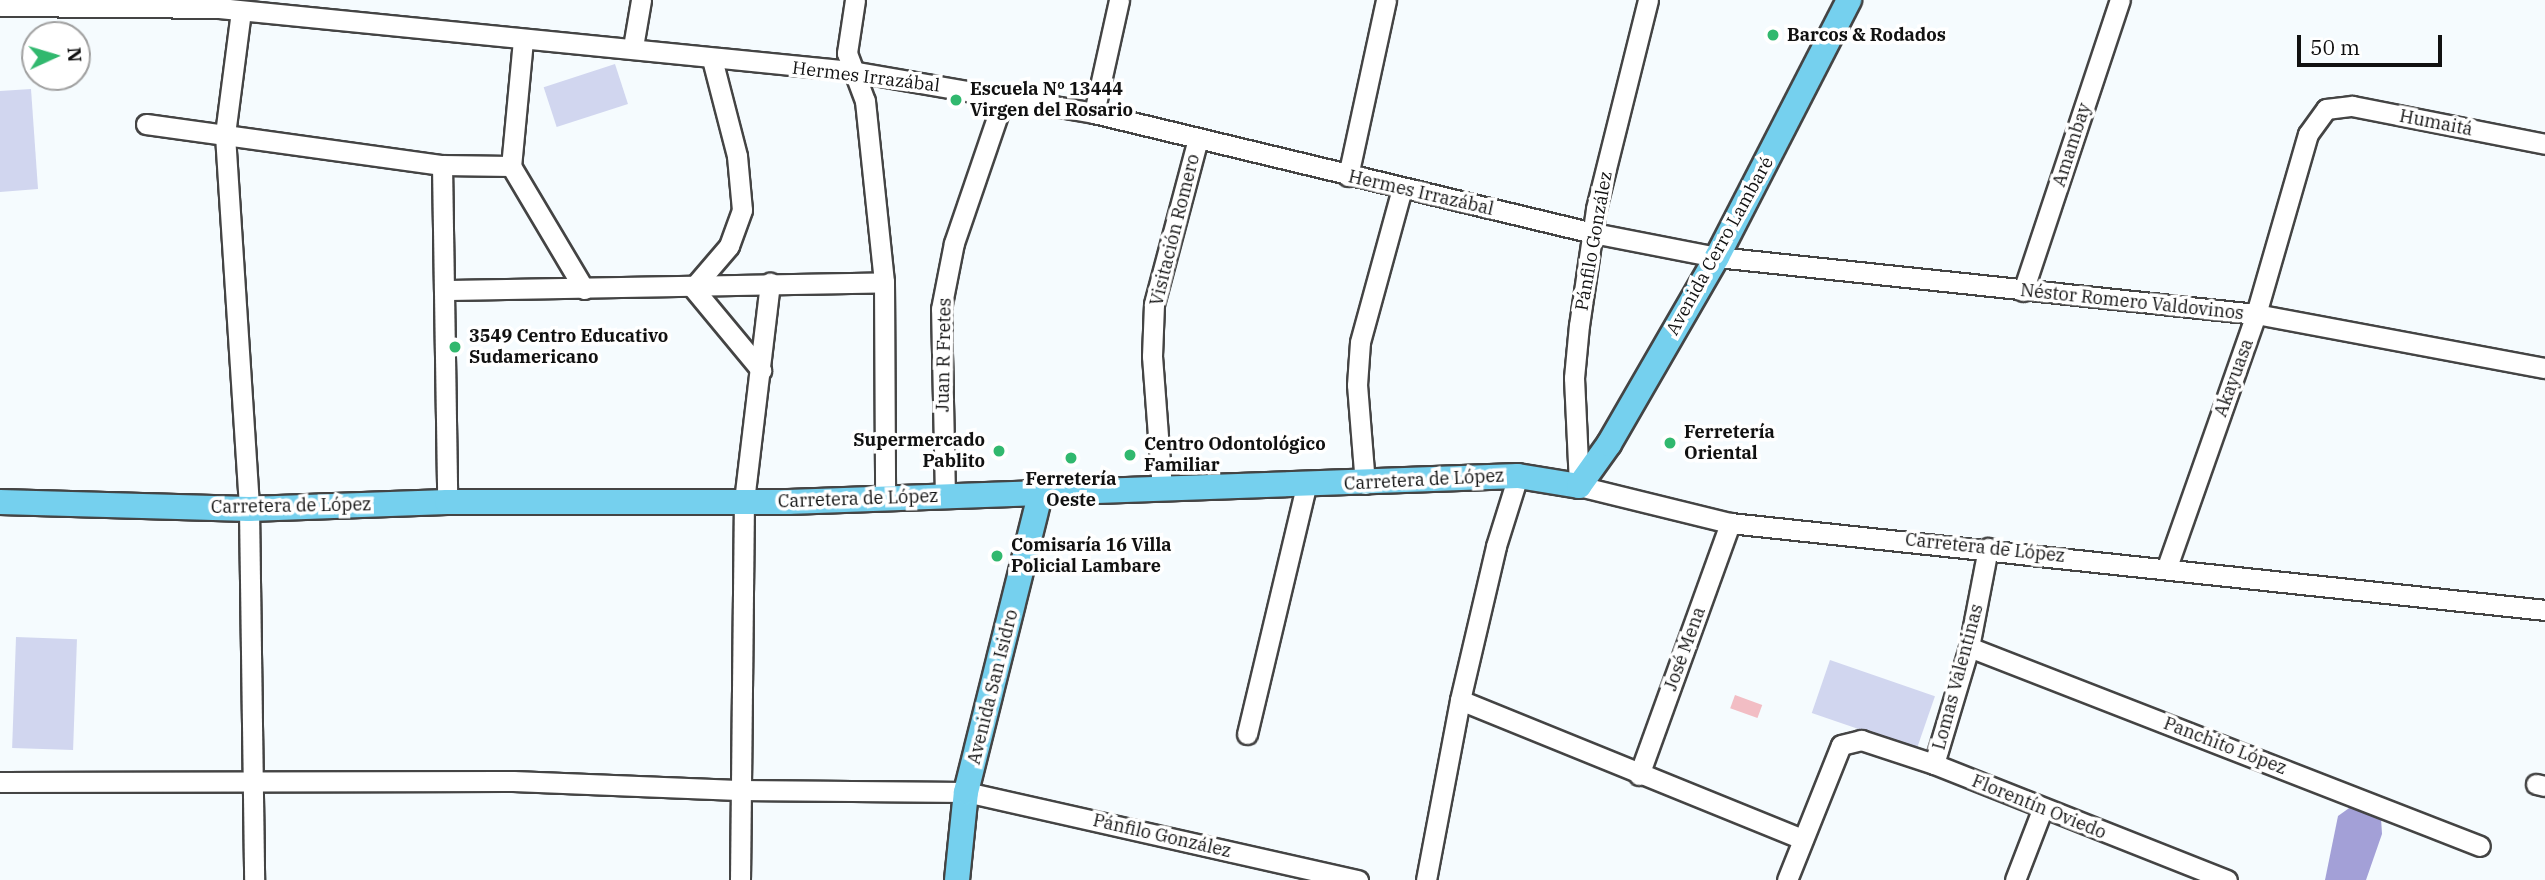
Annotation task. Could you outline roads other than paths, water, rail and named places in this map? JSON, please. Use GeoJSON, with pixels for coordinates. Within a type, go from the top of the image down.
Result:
{"type":"FeatureCollection","features":[{"type":"Feature","properties":{"kind":"main road","name":"Avenida Cerro Lambaré"},"geometry":{"type":"LineString","coordinates":[[1579,486],[1609,443],[1717,257],[1850,0]]}},
{"type":"Feature","properties":{"kind":"main road","name":"Carretera de López"},"geometry":{"type":"LineString","coordinates":[[0,502],[249,509],[447,502],[744,501],[1040,495],[1518,476],[1579,486]]}},
{"type":"Feature","properties":{"kind":"main road","name":"Avenida San Isidro"},"geometry":{"type":"LineString","coordinates":[[957,880],[966,792],[1040,495]]}},
{"type":"Feature","properties":{"kind":"street"},"geometry":{"type":"LineString","coordinates":[[633,47],[641,0]]}},
{"type":"Feature","properties":{"kind":"street"},"geometry":{"type":"LineString","coordinates":[[855,0],[847,40],[851,71],[865,101],[884,282],[885,497]]}},
{"type":"Feature","properties":{"kind":"street"},"geometry":{"type":"LineString","coordinates":[[1094,113],[1119,0]]}},
{"type":"Feature","properties":{"kind":"street"},"geometry":{"type":"LineString","coordinates":[[1348,176],[1386,0]]}},
{"type":"Feature","properties":{"kind":"street","name":"Pánfilo González"},"geometry":{"type":"LineString","coordinates":[[1579,486],[1575,370],[1593,233],[1648,0]]}},
{"type":"Feature","properties":{"kind":"street","name":"Amambay"},"geometry":{"type":"LineString","coordinates":[[2023,291],[2120,0]]}},
{"type":"Feature","properties":{"kind":"street","name":"Hermes Irrazábal"},"geometry":{"type":"LineString","coordinates":[[0,6],[220,4],[241,11],[523,40],[633,47],[712,59],[851,71],[1094,113],[1593,233],[1717,257]]}},
{"type":"Feature","properties":{"kind":"street"},"geometry":{"type":"LineString","coordinates":[[241,11],[225,135],[249,509],[254,880]]}},
{"type":"Feature","properties":{"kind":"street"},"geometry":{"type":"LineString","coordinates":[[523,40],[510,166],[584,289]]}},
{"type":"Feature","properties":{"kind":"street"},"geometry":{"type":"LineString","coordinates":[[693,288],[729,246],[741,210],[737,156],[712,59]]}},
{"type":"Feature","properties":{"kind":"street","name":"Juan R Fretes"},"geometry":{"type":"LineString","coordinates":[[944,496],[942,309],[954,243],[1004,97]]}},
{"type":"Feature","properties":{"kind":"street","name":"Humaitá"},"geometry":{"type":"LineString","coordinates":[[2326,109],[2352,106],[2545,144]]}},
{"type":"Feature","properties":{"kind":"street","name":"Akayuasa"},"geometry":{"type":"LineString","coordinates":[[2167,567],[2256,314],[2308,134],[2326,109]]}},
{"type":"Feature","properties":{"kind":"street"},"geometry":{"type":"LineString","coordinates":[[146,124],[442,165],[510,166]]}},
{"type":"Feature","properties":{"kind":"street","name":"Visitación Romero"},"geometry":{"type":"LineString","coordinates":[[1162,489],[1152,345],[1154,304],[1198,139]]}},
{"type":"Feature","properties":{"kind":"street"},"geometry":{"type":"LineString","coordinates":[[442,165],[447,502]]}},
{"type":"Feature","properties":{"kind":"street"},"geometry":{"type":"LineString","coordinates":[[1365,484],[1357,385],[1360,342],[1402,188]]}},
{"type":"Feature","properties":{"kind":"street","name":"Néstor Romero Valdovinos"},"geometry":{"type":"LineString","coordinates":[[1717,257],[2256,314],[2545,368]]}},
{"type":"Feature","properties":{"kind":"street"},"geometry":{"type":"LineString","coordinates":[[444,290],[693,288],[770,283],[884,282]]}},
{"type":"Feature","properties":{"kind":"street"},"geometry":{"type":"LineString","coordinates":[[740,880],[738,790],[744,501],[770,283]]}},
{"type":"Feature","properties":{"kind":"street"},"geometry":{"type":"LineString","coordinates":[[693,288],[761,370]]}},
{"type":"Feature","properties":{"kind":"street"},"geometry":{"type":"LineString","coordinates":[[1426,880],[1460,700],[1496,546],[1518,476]]}},
{"type":"Feature","properties":{"kind":"street"},"geometry":{"type":"LineString","coordinates":[[1247,734],[1306,486]]}},
{"type":"Feature","properties":{"kind":"street","name":"Carretera de López"},"geometry":{"type":"LineString","coordinates":[[1579,486],[1730,523],[2167,567],[2545,610]]}},
{"type":"Feature","properties":{"kind":"street","name":"José Mena"},"geometry":{"type":"LineString","coordinates":[[1639,775],[1730,523]]}},
{"type":"Feature","properties":{"kind":"street","name":"Lomas Valentinas"},"geometry":{"type":"LineString","coordinates":[[1934,764],[1969,647],[1988,548]]}},
{"type":"Feature","properties":{"kind":"street","name":"Panchito López"},"geometry":{"type":"LineString","coordinates":[[1969,647],[2480,846]]}},
{"type":"Feature","properties":{"kind":"street"},"geometry":{"type":"LineString","coordinates":[[1460,700],[1639,775],[1803,839],[1787,880]]}},
{"type":"Feature","properties":{"kind":"street","name":"Florentín Oviedo"},"geometry":{"type":"LineString","coordinates":[[1803,839],[1841,745],[1850,740],[1934,764],[2042,810],[2227,880]]}},
{"type":"Feature","properties":{"kind":"street","name":"Pánfilo González"},"geometry":{"type":"LineString","coordinates":[[0,782],[253,785],[513,781],[738,790],[966,792],[1358,880]]}},
{"type":"Feature","properties":{"kind":"street"},"geometry":{"type":"LineString","coordinates":[[2015,880],[2042,810]]}},
{"type":"Feature","properties":{"kind":"place","name":"Barcos & Rodados"},"geometry":{"type":"Point","coordinates":[1773,35]}},
{"type":"Feature","properties":{"kind":"place","name":"Escuela Nº 13444 Virgen del Rosario"},"geometry":{"type":"Point","coordinates":[956,100]}},
{"type":"Feature","properties":{"kind":"place","name":"3549 Centro Educativo Sudamericano"},"geometry":{"type":"Point","coordinates":[455,347]}},
{"type":"Feature","properties":{"kind":"place","name":"Ferretería Oriental"},"geometry":{"type":"Point","coordinates":[1670,443]}},
{"type":"Feature","properties":{"kind":"place","name":"Supermercado Pablito"},"geometry":{"type":"Point","coordinates":[999,451]}},
{"type":"Feature","properties":{"kind":"place","name":"Centro Odontológico Familiar"},"geometry":{"type":"Point","coordinates":[1130,455]}},
{"type":"Feature","properties":{"kind":"place","name":"Ferretería Oeste"},"geometry":{"type":"Point","coordinates":[1071,458]}},
{"type":"Feature","properties":{"kind":"place","name":"Comisaría 16 Villa Policial Lambare"},"geometry":{"type":"Point","coordinates":[997,556]}}]}
